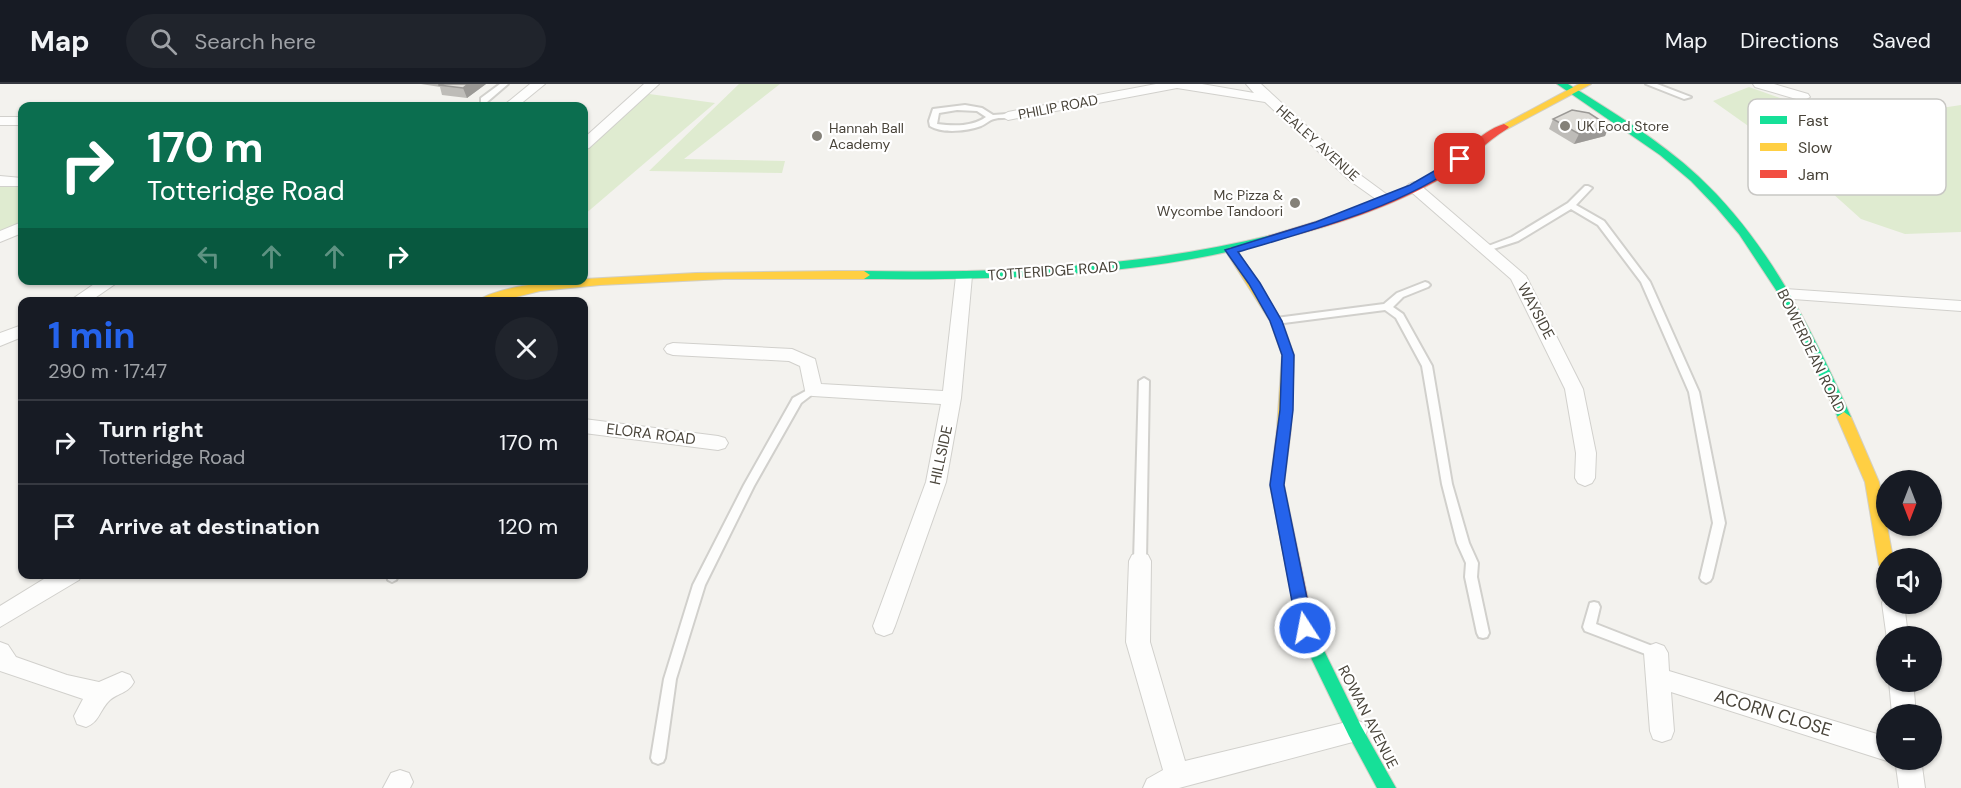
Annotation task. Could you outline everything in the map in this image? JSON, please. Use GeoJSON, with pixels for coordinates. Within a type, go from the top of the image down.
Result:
{"type":"FeatureCollection","features":[{"type":"Feature","properties":{"kind":"street"},"geometry":{"type":"LineString","coordinates":[[515,102],[538,84]]}},
{"type":"Feature","properties":{"kind":"street"},"geometry":{"type":"LineString","coordinates":[[588,141],[652,84]]}},
{"type":"Feature","properties":{"kind":"street","name":"PHILIP ROAD"},"geometry":{"type":"LineString","coordinates":[[1008,116],[1177,84],[1270,99]]}},
{"type":"Feature","properties":{"kind":"street","name":"HEALEY AVENUE"},"geometry":{"type":"LineString","coordinates":[[1253,84],[1354,177],[1385,199]]}},
{"type":"Feature","properties":{"kind":"street"},"geometry":{"type":"LineString","coordinates":[[1768,85],[1803,98]]}},
{"type":"Feature","properties":{"kind":"street","name":"TOTTERIDGE ROAD"},"geometry":{"type":"LineString","coordinates":[[588,282],[744,274],[964,276],[1150,264],[1231,250],[1320,224],[1414,188],[1442,172],[1497,131],[1574,86]]}},
{"type":"Feature","properties":{"kind":"street","name":"BOWERDEAN ROAD"},"geometry":{"type":"LineString","coordinates":[[1574,86],[1641,134],[1696,180],[1742,231],[1785,294],[1820,361],[1872,482],[1884,548]]}},
{"type":"Feature","properties":{"kind":"street"},"geometry":{"type":"LineString","coordinates":[[0,121],[18,121]]}},
{"type":"Feature","properties":{"kind":"street"},"geometry":{"type":"LineString","coordinates":[[0,181],[18,180]]}},
{"type":"Feature","properties":{"kind":"street","name":"WAYSIDE"},"geometry":{"type":"LineString","coordinates":[[1414,188],[1518,276],[1574,389],[1586,453],[1586,478]]}},
{"type":"Feature","properties":{"kind":"street"},"geometry":{"type":"LineString","coordinates":[[0,237],[18,228]]}},
{"type":"Feature","properties":{"kind":"street","name":"ROWAN AVENUE"},"geometry":{"type":"LineString","coordinates":[[1231,250],[1276,321],[1288,355],[1287,410],[1277,485],[1305,628],[1355,731],[1387,788]]}},
{"type":"Feature","properties":{"kind":"street","name":"HILLSIDE"},"geometry":{"type":"LineString","coordinates":[[884,626],[936,482],[952,398],[964,276]]}},
{"type":"Feature","properties":{"kind":"street"},"geometry":{"type":"LineString","coordinates":[[84,297],[105,285]]}},
{"type":"Feature","properties":{"kind":"street","name":"TOTTERIDGE ROAD"},"geometry":{"type":"LineString","coordinates":[[494,297],[526,285]]}},
{"type":"Feature","properties":{"kind":"street"},"geometry":{"type":"LineString","coordinates":[[1785,294],[1961,306]]}},
{"type":"Feature","properties":{"kind":"street"},"geometry":{"type":"LineString","coordinates":[[0,340],[18,333]]}},
{"type":"Feature","properties":{"kind":"street"},"geometry":{"type":"LineString","coordinates":[[673,349],[792,355],[809,363],[813,390],[952,398]]}},
{"type":"Feature","properties":{"kind":"street","name":"ELORA ROAD"},"geometry":{"type":"LineString","coordinates":[[588,427],[718,443]]}},
{"type":"Feature","properties":{"kind":"street"},"geometry":{"type":"LineString","coordinates":[[1140,561],[1138,642],[1172,784],[1355,731]]}},
{"type":"Feature","properties":{"kind":"street"},"geometry":{"type":"LineString","coordinates":[[0,618],[63,579]]}},
{"type":"Feature","properties":{"kind":"street"},"geometry":{"type":"LineString","coordinates":[[0,651],[8,664],[67,685],[100,693]]}},
{"type":"Feature","properties":{"kind":"street"},"geometry":{"type":"LineString","coordinates":[[1656,653],[1662,731]]}},
{"type":"Feature","properties":{"kind":"street","name":"ACORN CLOSE"},"geometry":{"type":"LineString","coordinates":[[1658,678],[1876,746]]}},
{"type":"Feature","properties":{"kind":"street"},"geometry":{"type":"LineString","coordinates":[[86,717],[100,693],[122,682]]}},
{"type":"Feature","properties":{"kind":"street"},"geometry":{"type":"LineString","coordinates":[[1910,770],[1912,788]]}},
{"type":"Feature","properties":{"kind":"lane"},"geometry":{"type":"LineString","coordinates":[[484,100],[504,84]]}},
{"type":"Feature","properties":{"kind":"lane"},"geometry":{"type":"LineString","coordinates":[[1650,84],[1687,97]]}},
{"type":"Feature","properties":{"kind":"lane"},"geometry":{"type":"LineString","coordinates":[[991,117],[986,111],[975,108],[946,109],[936,111],[933,121],[934,126],[959,126],[985,122],[991,117],[1008,116]]}},
{"type":"Feature","properties":{"kind":"lane"},"geometry":{"type":"LineString","coordinates":[[1487,248],[1515,239],[1571,205],[1588,188]]}},
{"type":"Feature","properties":{"kind":"lane"},"geometry":{"type":"LineString","coordinates":[[1571,205],[1600,223],[1645,282],[1664,320],[1694,392],[1719,523],[1706,578]]}},
{"type":"Feature","properties":{"kind":"lane"},"geometry":{"type":"LineString","coordinates":[[1276,321],[1387,307],[1400,295],[1425,285]]}},
{"type":"Feature","properties":{"kind":"lane"},"geometry":{"type":"LineString","coordinates":[[1387,307],[1400,316],[1427,366],[1448,484],[1463,543],[1472,563],[1471,576],[1483,633]]}},
{"type":"Feature","properties":{"kind":"lane"},"geometry":{"type":"LineString","coordinates":[[1140,561],[1144,381]]}},
{"type":"Feature","properties":{"kind":"lane"},"geometry":{"type":"LineString","coordinates":[[658,758],[670,679],[699,585],[749,485],[797,401],[813,390]]}},
{"type":"Feature","properties":{"kind":"lane"},"geometry":{"type":"LineString","coordinates":[[1594,607],[1589,627],[1656,653]]}},
{"type":"Feature","properties":{"kind":"green space"},"geometry":{"type":"Polygon","coordinates":[[[739,84],[780,84],[684,159],[785,161],[782,173],[649,171],[739,84]]]}},
{"type":"Feature","properties":{"kind":"green space"},"geometry":{"type":"Polygon","coordinates":[[[1749,87],[1783,99],[1748,99],[1748,126],[1713,101],[1749,87]]]}},
{"type":"Feature","properties":{"kind":"green space"},"geometry":{"type":"Polygon","coordinates":[[[642,93],[715,103],[588,212],[588,147],[642,93]]]}},
{"type":"Feature","properties":{"kind":"green space"},"geometry":{"type":"Polygon","coordinates":[[[1961,105],[1961,232],[1905,234],[1861,219],[1834,195],[1946,195],[1946,107],[1961,105]]]}},
{"type":"Feature","properties":{"kind":"green space"},"geometry":{"type":"Polygon","coordinates":[[[0,186],[18,186],[18,225],[0,236],[0,186]]]}},
{"type":"Feature","properties":{"kind":"building"},"geometry":{"type":"Polygon","coordinates":[[[439,84],[468,84],[463,88],[439,84]]]}},
{"type":"Feature","properties":{"kind":"building"},"geometry":{"type":"Polygon","coordinates":[[[1572,110],[1589,113],[1609,126],[1579,134],[1553,119],[1572,110]]]}},
{"type":"Feature","properties":{"kind":"traffic: fast"},"geometry":{"type":"LineString","coordinates":[[1562,84],[1631,128],[1664,153],[1720,204],[1743,232],[1782,290],[1815,353],[1844,417]]}},
{"type":"Feature","properties":{"kind":"traffic: fast"},"geometry":{"type":"LineString","coordinates":[[864,275],[1040,271],[1118,265],[1195,256],[1272,238]]}},
{"type":"Feature","properties":{"kind":"traffic: fast"},"geometry":{"type":"LineString","coordinates":[[1307,633],[1355,731],[1387,788]]}},
{"type":"Feature","properties":{"kind":"traffic: slow"},"geometry":{"type":"LineString","coordinates":[[1504,127],[1586,84]]}},
{"type":"Feature","properties":{"kind":"traffic: slow"},"geometry":{"type":"LineString","coordinates":[[1231,250],[1276,321],[1288,355],[1284,429]]}},
{"type":"Feature","properties":{"kind":"traffic: slow"},"geometry":{"type":"LineString","coordinates":[[588,283],[724,276],[864,275]]}},
{"type":"Feature","properties":{"kind":"traffic: slow"},"geometry":{"type":"LineString","coordinates":[[498,297],[540,287],[560,285]]}},
{"type":"Feature","properties":{"kind":"traffic: slow"},"geometry":{"type":"LineString","coordinates":[[1844,417],[1872,482],[1884,548]]}},
{"type":"Feature","properties":{"kind":"traffic: jam"},"geometry":{"type":"LineString","coordinates":[[1272,238],[1358,211],[1422,184],[1441,174],[1504,127]]}},
{"type":"Feature","properties":{"kind":"traffic: jam"},"geometry":{"type":"LineString","coordinates":[[1284,429],[1277,485],[1307,633]]}},
{"type":"Feature","properties":{"kind":"place","name":"UK Food Store"},"geometry":{"type":"Point","coordinates":[1565,126]}},
{"type":"Feature","properties":{"kind":"place","name":"Hannah Ball Academy"},"geometry":{"type":"Point","coordinates":[817,136]}},
{"type":"Feature","properties":{"kind":"place","name":"Mc Pizza & Wycombe Tandoori"},"geometry":{"type":"Point","coordinates":[1295,203]}},
{"type":"Feature","properties":{"kind":"route"},"geometry":{"type":"LineString","coordinates":[[1305,628],[1277,485],[1287,410],[1288,355],[1276,321],[1231,250],[1320,224],[1414,188],[1460,159]]}}]}
